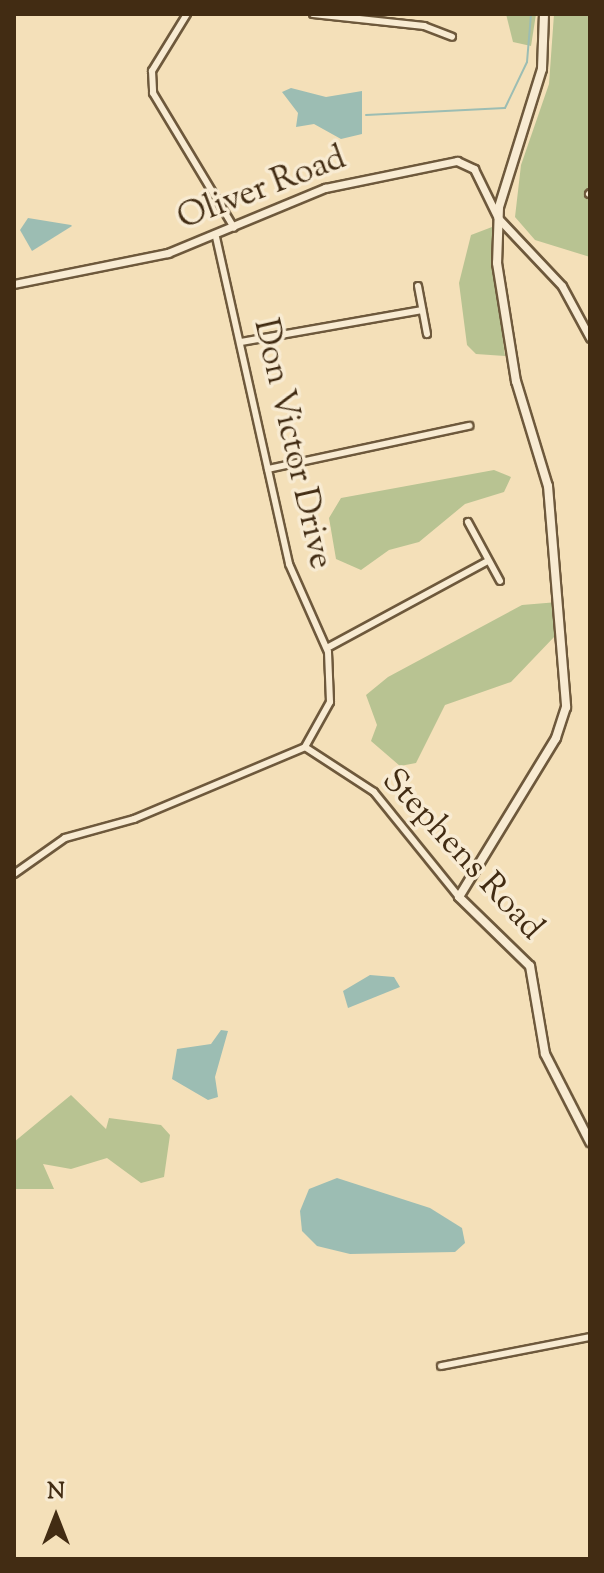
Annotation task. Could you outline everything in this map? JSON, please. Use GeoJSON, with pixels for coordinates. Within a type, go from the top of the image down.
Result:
{"type":"FeatureCollection","features":[{"type":"Feature","properties":{"kind":"main road"},"geometry":{"type":"LineString","coordinates":[[459,897],[556,738],[566,707],[548,486],[511,356],[498,218],[542,69],[544,14]]}},
{"type":"Feature","properties":{"kind":"main road","name":"Stephens Road"},"geometry":{"type":"LineString","coordinates":[[459,897],[530,966],[545,1054],[590,1142]]}},
{"type":"Feature","properties":{"kind":"street"},"geometry":{"type":"LineString","coordinates":[[187,14],[152,71],[153,93],[234,228]]}},
{"type":"Feature","properties":{"kind":"street"},"geometry":{"type":"LineString","coordinates":[[313,14],[424,26],[452,37]]}},
{"type":"Feature","properties":{"kind":"street","name":"Oliver Road"},"geometry":{"type":"LineString","coordinates":[[14,284],[216,237],[325,188],[447,161],[474,169],[498,218],[562,286],[590,338]]}},
{"type":"Feature","properties":{"kind":"street","name":"Don Victor Drive"},"geometry":{"type":"LineString","coordinates":[[216,237],[293,578],[327,648],[330,702],[305,747]]}},
{"type":"Feature","properties":{"kind":"street"},"geometry":{"type":"LineString","coordinates":[[418,286],[427,334]]}},
{"type":"Feature","properties":{"kind":"street"},"geometry":{"type":"LineString","coordinates":[[241,342],[422,310]]}},
{"type":"Feature","properties":{"kind":"street"},"geometry":{"type":"LineString","coordinates":[[268,469],[469,426]]}},
{"type":"Feature","properties":{"kind":"street"},"geometry":{"type":"LineString","coordinates":[[468,522],[500,581]]}},
{"type":"Feature","properties":{"kind":"street"},"geometry":{"type":"LineString","coordinates":[[327,648],[488,561]]}},
{"type":"Feature","properties":{"kind":"street"},"geometry":{"type":"LineString","coordinates":[[14,874],[65,838],[134,819],[305,747]]}},
{"type":"Feature","properties":{"kind":"street","name":"Stephens Road"},"geometry":{"type":"LineString","coordinates":[[305,747],[374,792],[459,897]]}},
{"type":"Feature","properties":{"kind":"street"},"geometry":{"type":"LineString","coordinates":[[441,1366],[590,1337]]}},
{"type":"Feature","properties":{"kind":"green space"},"geometry":{"type":"Polygon","coordinates":[[[506,14],[536,14],[531,46],[513,42],[506,14]]]}},
{"type":"Feature","properties":{"kind":"green space"},"geometry":{"type":"Polygon","coordinates":[[[554,14],[590,14],[590,257],[535,240],[515,217],[521,165],[549,84],[554,14]]]}},
{"type":"Feature","properties":{"kind":"green space"},"geometry":{"type":"Polygon","coordinates":[[[492,227],[492,254],[505,356],[476,354],[467,345],[459,283],[471,235],[492,227]]]}},
{"type":"Feature","properties":{"kind":"green space"},"geometry":{"type":"Polygon","coordinates":[[[494,470],[511,477],[504,492],[465,504],[419,542],[389,550],[361,570],[336,559],[329,518],[341,498],[494,470]]]}},
{"type":"Feature","properties":{"kind":"green space"},"geometry":{"type":"Polygon","coordinates":[[[558,602],[555,636],[511,682],[445,705],[416,763],[400,766],[371,741],[377,725],[366,695],[388,677],[522,605],[558,602]]]}},
{"type":"Feature","properties":{"kind":"green space"},"geometry":{"type":"Polygon","coordinates":[[[71,1095],[106,1129],[109,1118],[161,1125],[170,1135],[164,1177],[141,1183],[107,1158],[71,1169],[43,1164],[54,1189],[14,1189],[14,1142],[71,1095]]]}},
{"type":"Feature","properties":{"kind":"water"},"geometry":{"type":"Polygon","coordinates":[[[291,88],[326,97],[362,91],[362,134],[341,139],[314,124],[296,127],[298,113],[282,92],[291,88]]]}},
{"type":"Feature","properties":{"kind":"water"},"geometry":{"type":"Polygon","coordinates":[[[28,218],[72,226],[32,251],[20,230],[28,218]]]}},
{"type":"Feature","properties":{"kind":"water"},"geometry":{"type":"Polygon","coordinates":[[[370,975],[394,977],[400,987],[348,1008],[343,991],[370,975]]]}},
{"type":"Feature","properties":{"kind":"water"},"geometry":{"type":"Polygon","coordinates":[[[221,1030],[228,1031],[215,1077],[218,1097],[208,1100],[172,1079],[177,1049],[211,1044],[221,1030]]]}},
{"type":"Feature","properties":{"kind":"water"},"geometry":{"type":"Polygon","coordinates":[[[337,1178],[430,1208],[462,1228],[465,1243],[455,1252],[350,1254],[317,1246],[302,1231],[300,1211],[309,1189],[337,1178]]]}},
{"type":"Feature","properties":{"kind":"waterway"},"geometry":{"type":"LineString","coordinates":[[366,115],[505,108],[527,62],[531,14]]}}]}
